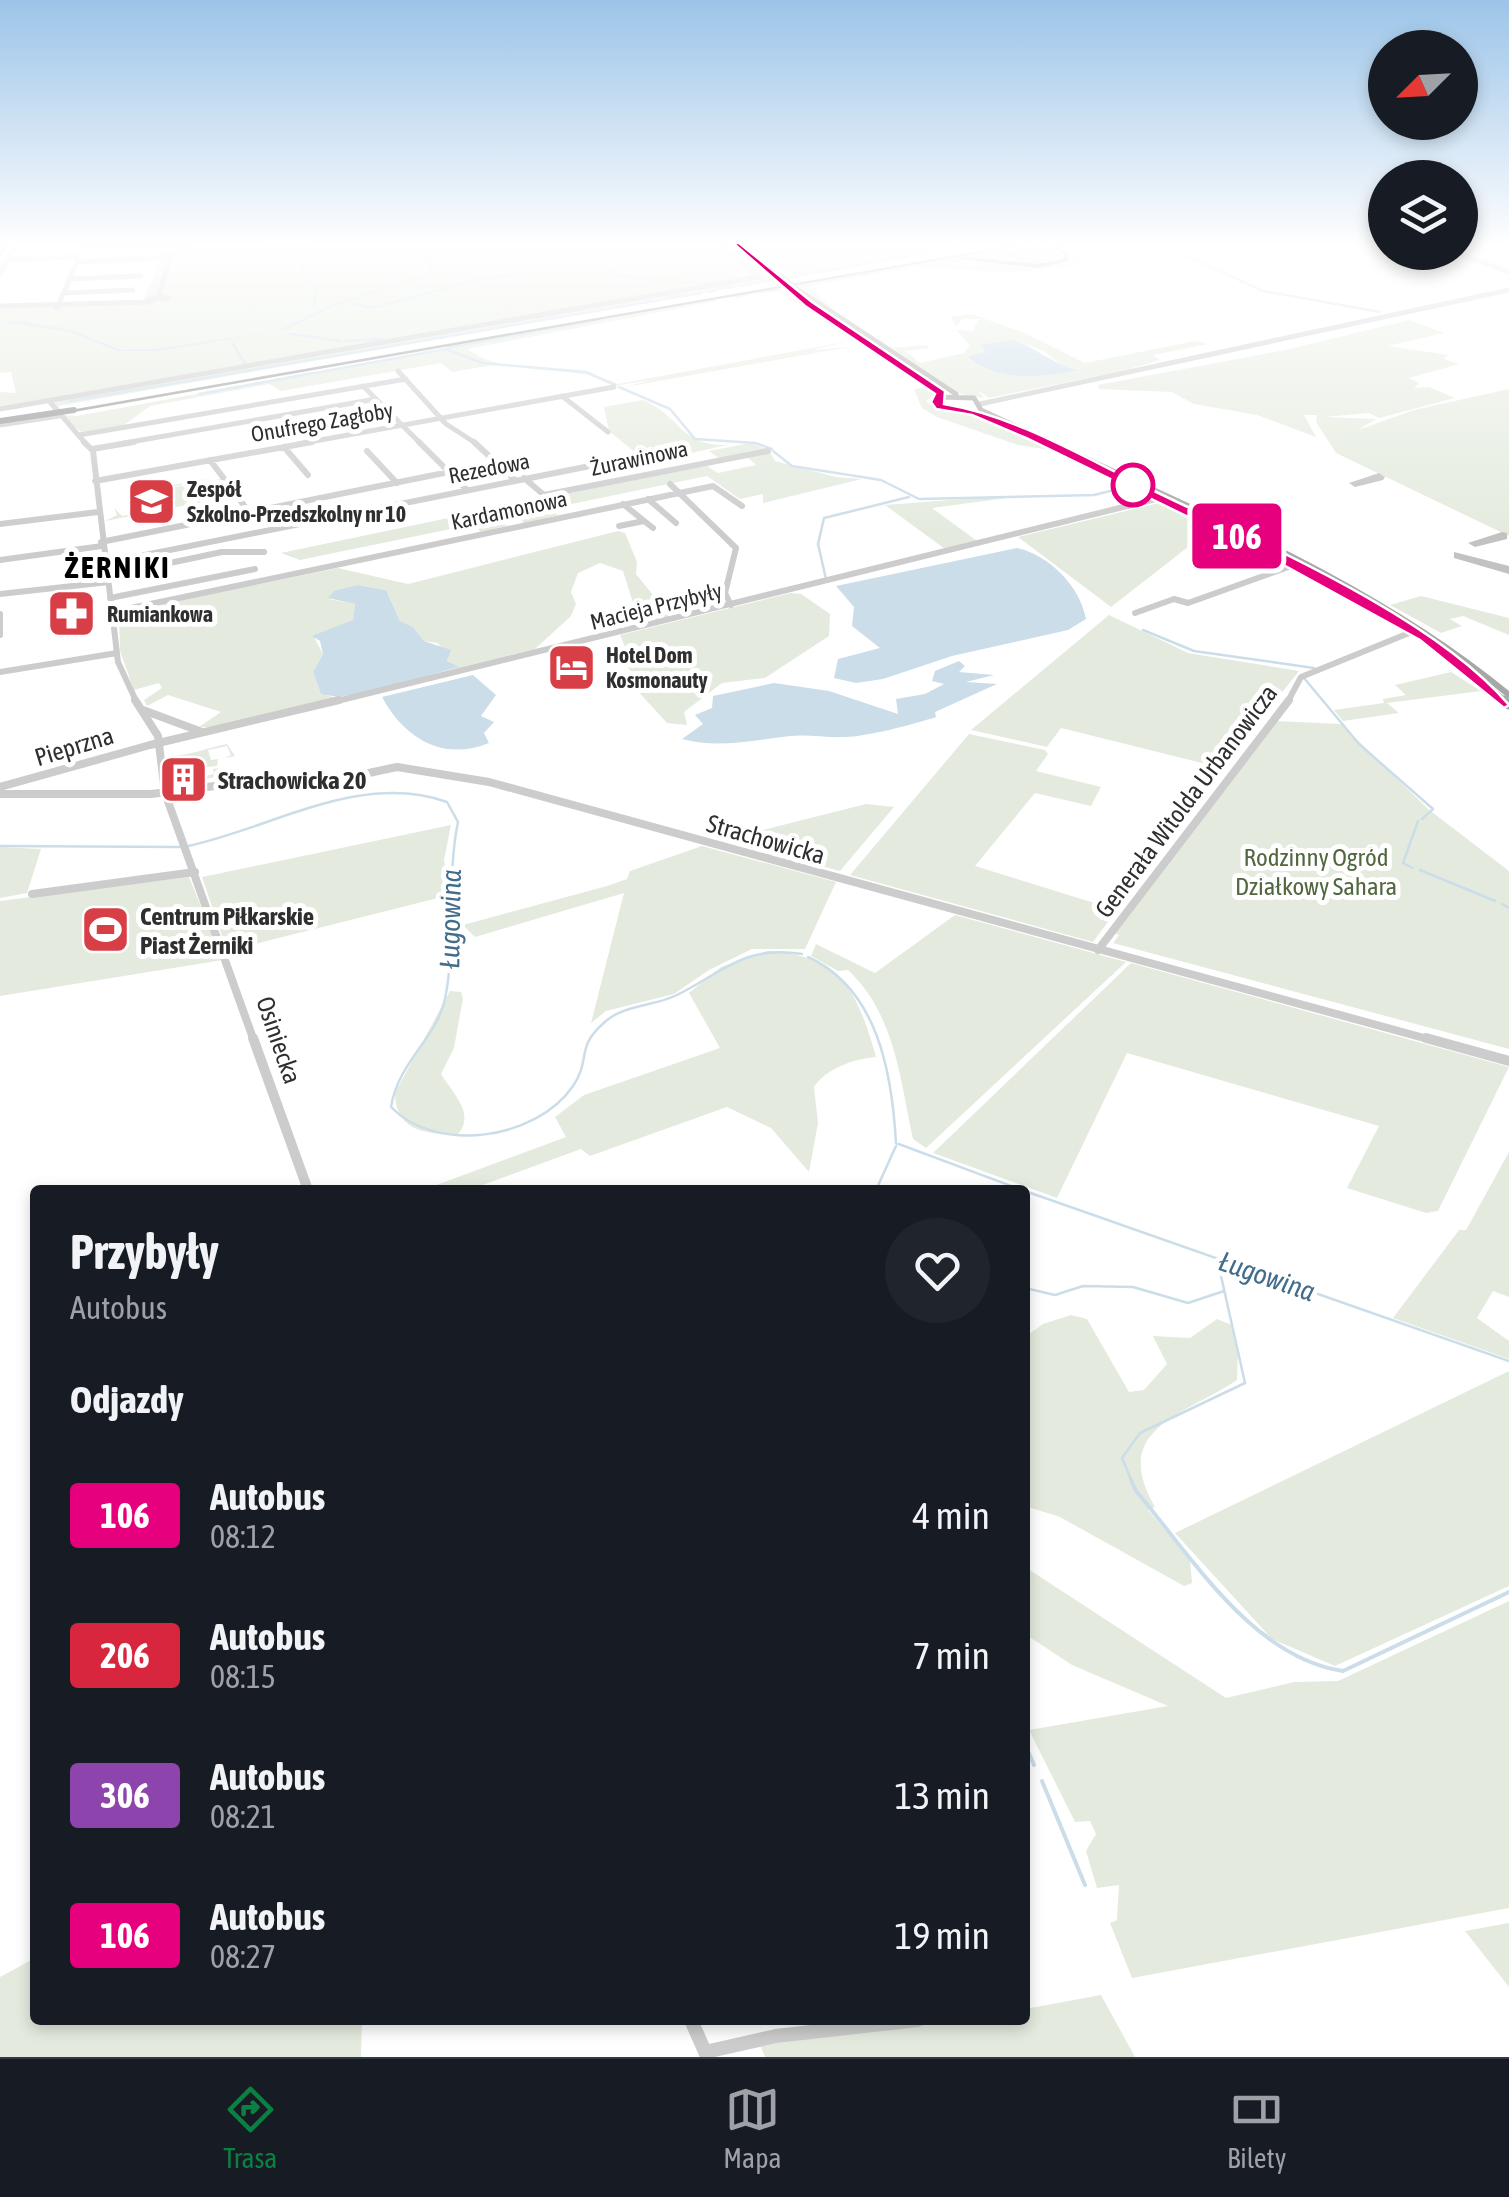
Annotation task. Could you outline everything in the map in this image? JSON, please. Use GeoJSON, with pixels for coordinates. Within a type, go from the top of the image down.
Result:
{"type":"FeatureCollection","features":[{"type":"Feature","properties":{"kind":"highway"},"geometry":{"type":"LineString","coordinates":[[0,421],[450,341]]}},
{"type":"Feature","properties":{"kind":"highway"},"geometry":{"type":"LineString","coordinates":[[73,408],[456,341]]}},
{"type":"Feature","properties":{"kind":"main road"},"geometry":{"type":"LineString","coordinates":[[864,341],[941,397]]}},
{"type":"Feature","properties":{"kind":"main road"},"geometry":{"type":"LineString","coordinates":[[874,341],[956,394],[1226,525],[1417,627],[1460,655],[1509,695]]}},
{"type":"Feature","properties":{"kind":"main road"},"geometry":{"type":"LineString","coordinates":[[956,394],[936,402],[1052,445],[1294,565],[1414,631],[1461,663],[1509,705]]}},
{"type":"Feature","properties":{"kind":"main road"},"geometry":{"type":"LineString","coordinates":[[962,410],[979,403]]}},
{"type":"Feature","properties":{"kind":"street"},"geometry":{"type":"LineString","coordinates":[[0,409],[396,341]]}},
{"type":"Feature","properties":{"kind":"street"},"geometry":{"type":"LineString","coordinates":[[979,403],[1266,341]]}},
{"type":"Feature","properties":{"kind":"street"},"geometry":{"type":"LineString","coordinates":[[407,370],[398,371],[440,418],[515,480]]}},
{"type":"Feature","properties":{"kind":"street"},"geometry":{"type":"LineString","coordinates":[[79,435],[406,379]]}},
{"type":"Feature","properties":{"kind":"street"},"geometry":{"type":"LineString","coordinates":[[363,386],[466,490]]}},
{"type":"Feature","properties":{"kind":"street","name":"Onufrego Zagłoby"},"geometry":{"type":"LineString","coordinates":[[96,481],[614,387]]}},
{"type":"Feature","properties":{"kind":"street"},"geometry":{"type":"LineString","coordinates":[[562,396],[608,432]]}},
{"type":"Feature","properties":{"kind":"street"},"geometry":{"type":"LineString","coordinates":[[92,449],[376,400]]}},
{"type":"Feature","properties":{"kind":"street"},"geometry":{"type":"LineString","coordinates":[[50,402],[58,416],[92,449],[122,678],[160,743],[165,793]]}},
{"type":"Feature","properties":{"kind":"street"},"geometry":{"type":"LineString","coordinates":[[0,421],[58,416]]}},
{"type":"Feature","properties":{"kind":"street"},"geometry":{"type":"LineString","coordinates":[[284,447],[308,475]]}},
{"type":"Feature","properties":{"kind":"street"},"geometry":{"type":"LineString","coordinates":[[366,451],[397,482]]}},
{"type":"Feature","properties":{"kind":"street","name":"Żurawinowa"},"geometry":{"type":"LineString","coordinates":[[524,478],[544,496],[768,451]]}},
{"type":"Feature","properties":{"kind":"street","name":"Rezedowa"},"geometry":{"type":"LineString","coordinates":[[105,563],[645,455]]}},
{"type":"Feature","properties":{"kind":"street"},"geometry":{"type":"LineString","coordinates":[[210,460],[249,512]]}},
{"type":"Feature","properties":{"kind":"street"},"geometry":{"type":"LineString","coordinates":[[0,560],[102,544],[450,472]]}},
{"type":"Feature","properties":{"kind":"street"},"geometry":{"type":"LineString","coordinates":[[670,484],[737,552],[725,593],[730,605]]}},
{"type":"Feature","properties":{"kind":"street","name":"Kardamonowa"},"geometry":{"type":"LineString","coordinates":[[112,612],[714,486],[742,506]]}},
{"type":"Feature","properties":{"kind":"street"},"geometry":{"type":"LineString","coordinates":[[648,498],[676,523]]}},
{"type":"Feature","properties":{"kind":"street","name":"Macieja Przybyły"},"geometry":{"type":"LineString","coordinates":[[160,743],[1160,498]]}},
{"type":"Feature","properties":{"kind":"street"},"geometry":{"type":"LineString","coordinates":[[623,504],[652,528]]}},
{"type":"Feature","properties":{"kind":"street"},"geometry":{"type":"LineString","coordinates":[[0,524],[98,512]]}},
{"type":"Feature","properties":{"kind":"street"},"geometry":{"type":"LineString","coordinates":[[619,526],[644,521]]}},
{"type":"Feature","properties":{"kind":"street"},"geometry":{"type":"LineString","coordinates":[[0,594],[108,579],[222,552],[264,552]]}},
{"type":"Feature","properties":{"kind":"street"},"geometry":{"type":"LineString","coordinates":[[1135,613],[1174,599],[1188,602],[1294,565]]}},
{"type":"Feature","properties":{"kind":"street"},"geometry":{"type":"LineString","coordinates":[[110,598],[255,569]]}},
{"type":"Feature","properties":{"kind":"street"},"geometry":{"type":"LineString","coordinates":[[0,614],[0,635]]}},
{"type":"Feature","properties":{"kind":"street","name":"Generała Witolda Urbanowicza"},"geometry":{"type":"LineString","coordinates":[[1098,950],[1292,696],[1301,677],[1414,631]]}},
{"type":"Feature","properties":{"kind":"street"},"geometry":{"type":"LineString","coordinates":[[0,672],[117,654]]}},
{"type":"Feature","properties":{"kind":"street"},"geometry":{"type":"LineString","coordinates":[[143,710],[202,732]]}},
{"type":"Feature","properties":{"kind":"street","name":"Pieprzna"},"geometry":{"type":"LineString","coordinates":[[0,790],[160,743]]}},
{"type":"Feature","properties":{"kind":"street","name":"Strachowicka"},"geometry":{"type":"LineString","coordinates":[[0,790],[165,793],[222,784],[298,788],[380,770],[424,769],[488,782],[1509,1061]]}},
{"type":"Feature","properties":{"kind":"street","name":"Osiniecka"},"geometry":{"type":"LineString","coordinates":[[165,793],[306,1185]]}},
{"type":"Feature","properties":{"kind":"street"},"geometry":{"type":"LineString","coordinates":[[32,894],[195,872]]}},
{"type":"Feature","properties":{"kind":"street"},"geometry":{"type":"LineString","coordinates":[[693,2025],[706,2054],[776,2036],[874,2025]]}},
{"type":"Feature","properties":{"kind":"green space"},"geometry":{"type":"Polygon","coordinates":[[[0,341],[428,341],[58,406],[63,415],[77,416],[483,341],[509,341],[467,349],[517,367],[494,365],[452,372],[441,363],[281,391],[269,384],[150,406],[124,425],[82,432],[67,422],[54,403],[57,402],[0,408],[0,392],[16,393],[11,372],[0,373],[0,341]]]}},
{"type":"Feature","properties":{"kind":"green space"},"geometry":{"type":"Polygon","coordinates":[[[850,341],[812,350],[849,347],[625,387],[655,379],[614,386],[592,376],[618,384],[850,341]]]}},
{"type":"Feature","properties":{"kind":"green space"},"geometry":{"type":"Polygon","coordinates":[[[966,341],[1003,341],[980,346],[985,352],[967,356],[1012,375],[1075,369],[1067,369],[1043,351],[1017,341],[1041,341],[1085,363],[1195,341],[1208,344],[1153,355],[1160,360],[1122,371],[989,398],[977,390],[984,398],[955,393],[892,348],[926,345],[930,348],[905,351],[920,363],[964,353],[970,345],[966,341]]]}},
{"type":"Feature","properties":{"kind":"green space"},"geometry":{"type":"Polygon","coordinates":[[[1323,341],[1409,341],[1387,346],[1448,355],[1444,359],[1459,364],[1409,378],[1419,383],[1414,388],[1429,387],[1455,398],[1379,418],[1369,413],[1324,417],[1376,419],[1358,430],[1414,410],[1509,389],[1509,536],[1336,453],[1316,422],[1317,415],[1304,415],[1316,437],[1257,415],[1194,404],[1172,392],[1099,389],[1098,385],[1323,341]]]}},
{"type":"Feature","properties":{"kind":"green space"},"geometry":{"type":"Polygon","coordinates":[[[903,373],[936,392],[926,401],[939,411],[929,402],[938,394],[933,402],[939,408],[977,414],[1150,495],[1050,450],[1018,445],[937,417],[922,408],[914,390],[923,387],[903,373]]]}},
{"type":"Feature","properties":{"kind":"green space"},"geometry":{"type":"Polygon","coordinates":[[[643,400],[699,441],[727,445],[665,459],[653,450],[637,454],[609,431],[604,407],[643,400]]]}},
{"type":"Feature","properties":{"kind":"green space"},"geometry":{"type":"Polygon","coordinates":[[[750,443],[769,450],[775,461],[836,477],[862,479],[763,503],[763,494],[740,499],[707,476],[562,506],[556,500],[567,492],[707,466],[718,473],[756,465],[746,456],[721,460],[709,451],[750,443]]]}},
{"type":"Feature","properties":{"kind":"green space","name":"Zespół Szkolno-Przedszkolny nr 10"},"geometry":{"type":"Polygon","coordinates":[[[211,478],[159,490],[221,479],[234,496],[105,521],[117,515],[114,508],[122,516],[152,510],[149,504],[140,506],[134,497],[148,494],[147,490],[211,478]]]}},
{"type":"Feature","properties":{"kind":"green space"},"geometry":{"type":"Polygon","coordinates":[[[1007,498],[932,508],[977,541],[945,549],[885,505],[1007,498]]]}},
{"type":"Feature","properties":{"kind":"green space"},"geometry":{"type":"Polygon","coordinates":[[[539,499],[558,515],[524,523],[516,515],[500,519],[506,526],[480,532],[475,524],[300,560],[281,553],[539,499]]]}},
{"type":"Feature","properties":{"kind":"green space"},"geometry":{"type":"Polygon","coordinates":[[[1159,503],[1211,529],[1111,607],[1018,537],[1159,503]]]}},
{"type":"Feature","properties":{"kind":"green space"},"geometry":{"type":"Polygon","coordinates":[[[618,531],[625,533],[637,562],[636,574],[670,616],[636,623],[631,620],[634,606],[623,571],[600,563],[578,573],[571,592],[576,604],[571,616],[535,649],[217,727],[199,727],[221,712],[168,695],[147,706],[144,700],[162,688],[159,683],[134,690],[120,651],[119,613],[338,568],[408,584],[618,531]],[[358,585],[329,599],[355,604],[353,620],[315,639],[323,654],[313,672],[321,694],[333,697],[455,668],[445,658],[449,653],[437,643],[424,641],[413,627],[400,621],[386,590],[358,585]]]}},
{"type":"Feature","properties":{"kind":"green space"},"geometry":{"type":"Polygon","coordinates":[[[791,593],[801,594],[830,614],[829,636],[765,678],[722,683],[684,712],[687,725],[667,723],[633,686],[641,682],[618,657],[626,649],[620,635],[791,593]]]}},
{"type":"Feature","properties":{"kind":"green space"},"geometry":{"type":"Polygon","coordinates":[[[1421,596],[1509,618],[1509,635],[1463,616],[1450,619],[1462,626],[1441,633],[1390,605],[1421,596]]]}},
{"type":"Feature","properties":{"kind":"green space"},"geometry":{"type":"Polygon","coordinates":[[[1109,615],[1188,653],[1299,671],[1222,768],[1061,728],[1047,747],[971,730],[1109,615]]]}},
{"type":"Feature","properties":{"kind":"green space"},"geometry":{"type":"Polygon","coordinates":[[[1451,672],[1481,691],[1387,703],[1399,713],[1343,721],[1334,710],[1384,703],[1383,699],[1406,695],[1395,685],[1451,672]]]}},
{"type":"Feature","properties":{"kind":"green space","name":"Rodzinny Ogród Działkowy Sahara"},"geometry":{"type":"Polygon","coordinates":[[[1275,721],[1341,724],[1428,809],[1509,871],[1509,1049],[1113,943],[1119,935],[1114,933],[1275,721]]]}},
{"type":"Feature","properties":{"kind":"green space"},"geometry":{"type":"Polygon","coordinates":[[[969,734],[1045,750],[1048,754],[1036,771],[1101,787],[1091,806],[1035,793],[975,866],[1117,910],[1093,942],[850,875],[969,734]]]}},
{"type":"Feature","properties":{"kind":"green space"},"geometry":{"type":"Polygon","coordinates":[[[227,744],[235,756],[225,758],[231,755],[227,746],[208,750],[211,760],[218,759],[217,766],[190,769],[195,778],[214,774],[213,769],[218,768],[219,776],[184,784],[175,779],[172,756],[227,744]]]}},
{"type":"Feature","properties":{"kind":"green space"},"geometry":{"type":"Polygon","coordinates":[[[866,804],[894,807],[840,871],[724,840],[866,804]]]}},
{"type":"Feature","properties":{"kind":"green space"},"geometry":{"type":"Polygon","coordinates":[[[451,825],[444,860],[450,895],[227,951],[202,877],[451,825]]]}},
{"type":"Feature","properties":{"kind":"green space"},"geometry":{"type":"Polygon","coordinates":[[[702,846],[836,882],[805,949],[752,949],[709,970],[674,994],[606,1011],[591,1023],[624,893],[475,937],[463,925],[607,886],[627,879],[630,871],[702,846]]]}},
{"type":"Feature","properties":{"kind":"green space"},"geometry":{"type":"Polygon","coordinates":[[[0,847],[41,849],[27,893],[0,898],[0,847]]]}},
{"type":"Feature","properties":{"kind":"green space","name":"Centrum Piłkarskie Piast Żerniki"},"geometry":{"type":"Polygon","coordinates":[[[189,877],[223,960],[0,996],[0,901],[189,877]]]}},
{"type":"Feature","properties":{"kind":"green space"},"geometry":{"type":"Polygon","coordinates":[[[955,915],[1126,962],[926,1148],[913,1139],[893,1048],[876,1007],[848,970],[838,971],[811,956],[816,944],[875,973],[955,915]]]}},
{"type":"Feature","properties":{"kind":"green space"},"geometry":{"type":"Polygon","coordinates":[[[767,951],[813,960],[843,982],[862,1014],[876,1057],[842,1066],[814,1087],[818,1123],[809,1172],[771,1128],[727,1107],[590,1156],[581,1149],[483,1185],[436,1185],[566,1137],[555,1117],[584,1095],[720,1048],[689,993],[721,967],[767,951]]]}},
{"type":"Feature","properties":{"kind":"green space"},"geometry":{"type":"Polygon","coordinates":[[[1131,963],[1509,1067],[1438,1211],[1426,1213],[1347,1188],[1379,1126],[1127,1053],[1057,1198],[1030,1185],[933,1153],[1131,963]]]}},
{"type":"Feature","properties":{"kind":"green space"},"geometry":{"type":"Polygon","coordinates":[[[450,991],[461,992],[463,998],[454,1048],[441,1074],[463,1111],[463,1126],[458,1134],[424,1131],[407,1123],[396,1106],[395,1093],[450,991]]]}},
{"type":"Feature","properties":{"kind":"green space"},"geometry":{"type":"Polygon","coordinates":[[[1509,1152],[1509,1297],[1493,1291],[1477,1318],[1509,1341],[1509,1359],[1393,1318],[1459,1230],[1466,1230],[1509,1152]]]}},
{"type":"Feature","properties":{"kind":"green space"},"geometry":{"type":"Polygon","coordinates":[[[1071,1315],[1087,1319],[1129,1392],[1144,1390],[1167,1364],[1153,1336],[1190,1338],[1217,1319],[1232,1325],[1238,1350],[1237,1380],[1159,1427],[1147,1441],[1141,1459],[1143,1480],[1155,1507],[1148,1510],[1190,1560],[1192,1583],[1184,1586],[1060,1517],[1030,1508],[1030,1333],[1043,1324],[1071,1315]]]}},
{"type":"Feature","properties":{"kind":"green space"},"geometry":{"type":"Polygon","coordinates":[[[1509,1371],[1509,1586],[1335,1666],[1272,1639],[1175,1533],[1509,1371]]]}},
{"type":"Feature","properties":{"kind":"green space"},"geometry":{"type":"Polygon","coordinates":[[[1030,1570],[1226,1698],[1294,1682],[1338,1681],[1509,1601],[1509,1908],[1132,1978],[1110,1923],[1117,1920],[1119,1885],[1097,1888],[1086,1851],[1096,1834],[1090,1821],[1075,1822],[1030,1730],[1168,1706],[1072,1665],[1030,1637],[1030,1570]]]}},
{"type":"Feature","properties":{"kind":"green space"},"geometry":{"type":"Polygon","coordinates":[[[1509,1923],[1509,1987],[1465,1931],[1509,1923]]]}},
{"type":"Feature","properties":{"kind":"green space"},"geometry":{"type":"Polygon","coordinates":[[[30,1961],[30,2025],[362,2025],[361,2057],[0,2057],[0,1977],[30,1961]]]}},
{"type":"Feature","properties":{"kind":"green space"},"geometry":{"type":"Polygon","coordinates":[[[1101,1995],[1135,2057],[765,2057],[760,2045],[922,2025],[1030,2025],[1030,2008],[1101,1995]]]}},
{"type":"Feature","properties":{"kind":"water"},"geometry":{"type":"Polygon","coordinates":[[[92,341],[121,350],[219,341],[158,351],[117,351],[92,341]]]}},
{"type":"Feature","properties":{"kind":"water"},"geometry":{"type":"Polygon","coordinates":[[[1016,341],[1078,370],[1034,376],[992,371],[967,356],[985,352],[980,345],[1016,341]]]}},
{"type":"Feature","properties":{"kind":"water"},"geometry":{"type":"Polygon","coordinates":[[[1017,548],[1040,557],[1061,574],[1077,595],[1086,619],[1068,630],[952,656],[883,679],[856,683],[834,678],[838,659],[880,648],[852,626],[854,607],[836,586],[1017,548]]]}},
{"type":"Feature","properties":{"kind":"water"},"geometry":{"type":"Polygon","coordinates":[[[358,585],[386,590],[400,621],[413,627],[424,641],[451,650],[447,661],[459,667],[370,692],[321,694],[313,672],[323,654],[320,641],[312,636],[353,620],[355,604],[328,598],[334,591],[358,585]]]}},
{"type":"Feature","properties":{"kind":"water"},"geometry":{"type":"Polygon","coordinates":[[[959,661],[965,666],[959,672],[994,675],[966,682],[997,684],[935,712],[936,717],[916,723],[854,736],[797,736],[723,744],[682,739],[703,724],[695,715],[712,708],[713,696],[774,683],[829,691],[898,714],[896,699],[925,694],[944,684],[932,681],[935,671],[959,661]]]}},
{"type":"Feature","properties":{"kind":"water"},"geometry":{"type":"Polygon","coordinates":[[[473,675],[496,695],[481,716],[494,722],[484,733],[489,743],[472,748],[441,748],[413,735],[382,697],[473,675]]]}},
{"type":"Feature","properties":{"kind":"waterway"},"geometry":{"type":"LineString","coordinates":[[70,401],[421,341]]}},
{"type":"Feature","properties":{"kind":"waterway"},"geometry":{"type":"LineString","coordinates":[[447,348],[485,341]]}},
{"type":"Feature","properties":{"kind":"waterway"},"geometry":{"type":"LineString","coordinates":[[232,343],[246,365]]}},
{"type":"Feature","properties":{"kind":"waterway"},"geometry":{"type":"LineString","coordinates":[[315,373],[446,349],[482,363],[586,372],[615,385]]}},
{"type":"Feature","properties":{"kind":"waterway"},"geometry":{"type":"LineString","coordinates":[[199,394],[313,373]]}},
{"type":"Feature","properties":{"kind":"waterway"},"geometry":{"type":"LineString","coordinates":[[619,387],[670,409],[695,439],[755,443],[772,449]]}},
{"type":"Feature","properties":{"kind":"waterway"},"geometry":{"type":"LineString","coordinates":[[773,451],[792,466],[881,480],[919,499],[1094,495],[1126,487]]}},
{"type":"Feature","properties":{"kind":"waterway"},"geometry":{"type":"LineString","coordinates":[[826,579],[818,544],[824,518],[909,497]]}},
{"type":"Feature","properties":{"kind":"waterway"},"geometry":{"type":"LineString","coordinates":[[1143,630],[1194,651],[1314,668]]}},
{"type":"Feature","properties":{"kind":"waterway"},"geometry":{"type":"LineString","coordinates":[[1304,678],[1359,744],[1433,809],[1422,819]]}},
{"type":"Feature","properties":{"kind":"waterway","name":"Ługowina"},"geometry":{"type":"LineString","coordinates":[[188,846],[349,798],[415,794],[447,802],[458,822],[445,999],[434,1026],[401,1077],[391,1107],[410,1122],[433,1131],[485,1134],[535,1119],[573,1086],[590,1039],[613,1016],[677,995],[750,957],[782,952],[802,954]]}},
{"type":"Feature","properties":{"kind":"waterway"},"geometry":{"type":"LineString","coordinates":[[1413,868],[1403,863],[1418,821]]}},
{"type":"Feature","properties":{"kind":"waterway","name":"Ługowina"},"geometry":{"type":"LineString","coordinates":[[0,846],[180,847]]}},
{"type":"Feature","properties":{"kind":"waterway"},"geometry":{"type":"LineString","coordinates":[[1420,870],[1495,901]]}},
{"type":"Feature","properties":{"kind":"waterway"},"geometry":{"type":"LineString","coordinates":[[1502,904],[1509,908]]}},
{"type":"Feature","properties":{"kind":"waterway","name":"Ługowina"},"geometry":{"type":"LineString","coordinates":[[808,957],[832,971],[866,1011],[885,1062],[896,1143],[1009,1185]]}},
{"type":"Feature","properties":{"kind":"waterway"},"geometry":{"type":"LineString","coordinates":[[878,1185],[896,1146]]}},
{"type":"Feature","properties":{"kind":"waterway","name":"Ługowina"},"geometry":{"type":"LineString","coordinates":[[1030,1193],[1217,1258]]}},
{"type":"Feature","properties":{"kind":"waterway"},"geometry":{"type":"LineString","coordinates":[[1132,1482],[1122,1458],[1140,1433],[1245,1383],[1217,1258]]}},
{"type":"Feature","properties":{"kind":"waterway","name":"Ługowina"},"geometry":{"type":"LineString","coordinates":[[1217,1258],[1509,1361]]}},
{"type":"Feature","properties":{"kind":"waterway"},"geometry":{"type":"LineString","coordinates":[[1030,1289],[1055,1295],[1083,1286],[1133,1287],[1188,1303],[1224,1291]]}},
{"type":"Feature","properties":{"kind":"waterway"},"geometry":{"type":"LineString","coordinates":[[1131,1480],[1227,1601],[1281,1647],[1311,1662],[1343,1671],[1509,1592]]}},
{"type":"Feature","properties":{"kind":"waterway"},"geometry":{"type":"LineString","coordinates":[[1030,1756],[1034,1765]]}},
{"type":"Feature","properties":{"kind":"waterway"},"geometry":{"type":"LineString","coordinates":[[1042,1781],[1085,1885]]}},
{"type":"Feature","properties":{"kind":"taxiway"},"geometry":{"type":"LineString","coordinates":[[1355,483],[1379,477]]}},
{"type":"Feature","properties":{"kind":"taxiway"},"geometry":{"type":"LineString","coordinates":[[1475,543],[1502,536]]}},
{"type":"Feature","properties":{"kind":"taxiway"},"geometry":{"type":"LineString","coordinates":[[1459,555],[1509,570]]}},
{"type":"Feature","properties":{"kind":"bus line","name":"106"},"geometry":{"type":"LineString","coordinates":[[863,341],[941,394],[936,402],[940,406],[974,412],[1030,436],[1261,548],[1425,637],[1509,705]]}},
{"type":"Feature","properties":{"kind":"place","name":"Zespół Szkolno-Przedszkolny nr 10"},"geometry":{"type":"Point","coordinates":[152,502]}},
{"type":"Feature","properties":{"kind":"place","name":"Rumiankowa"},"geometry":{"type":"Point","coordinates":[72,614]}},
{"type":"Feature","properties":{"kind":"place","name":"Hotel Dom Kosmonauty"},"geometry":{"type":"Point","coordinates":[571,668]}},
{"type":"Feature","properties":{"kind":"place","name":"Strachowicka 20"},"geometry":{"type":"Point","coordinates":[183,780]}},
{"type":"Feature","properties":{"kind":"place","name":"Centrum Piłkarskie Piast Żerniki"},"geometry":{"type":"Point","coordinates":[105,930]}},
{"type":"Feature","properties":{"kind":"district","name":"ŻERNIKI"},"geometry":{"type":"Point","coordinates":[118,567]}}]}
